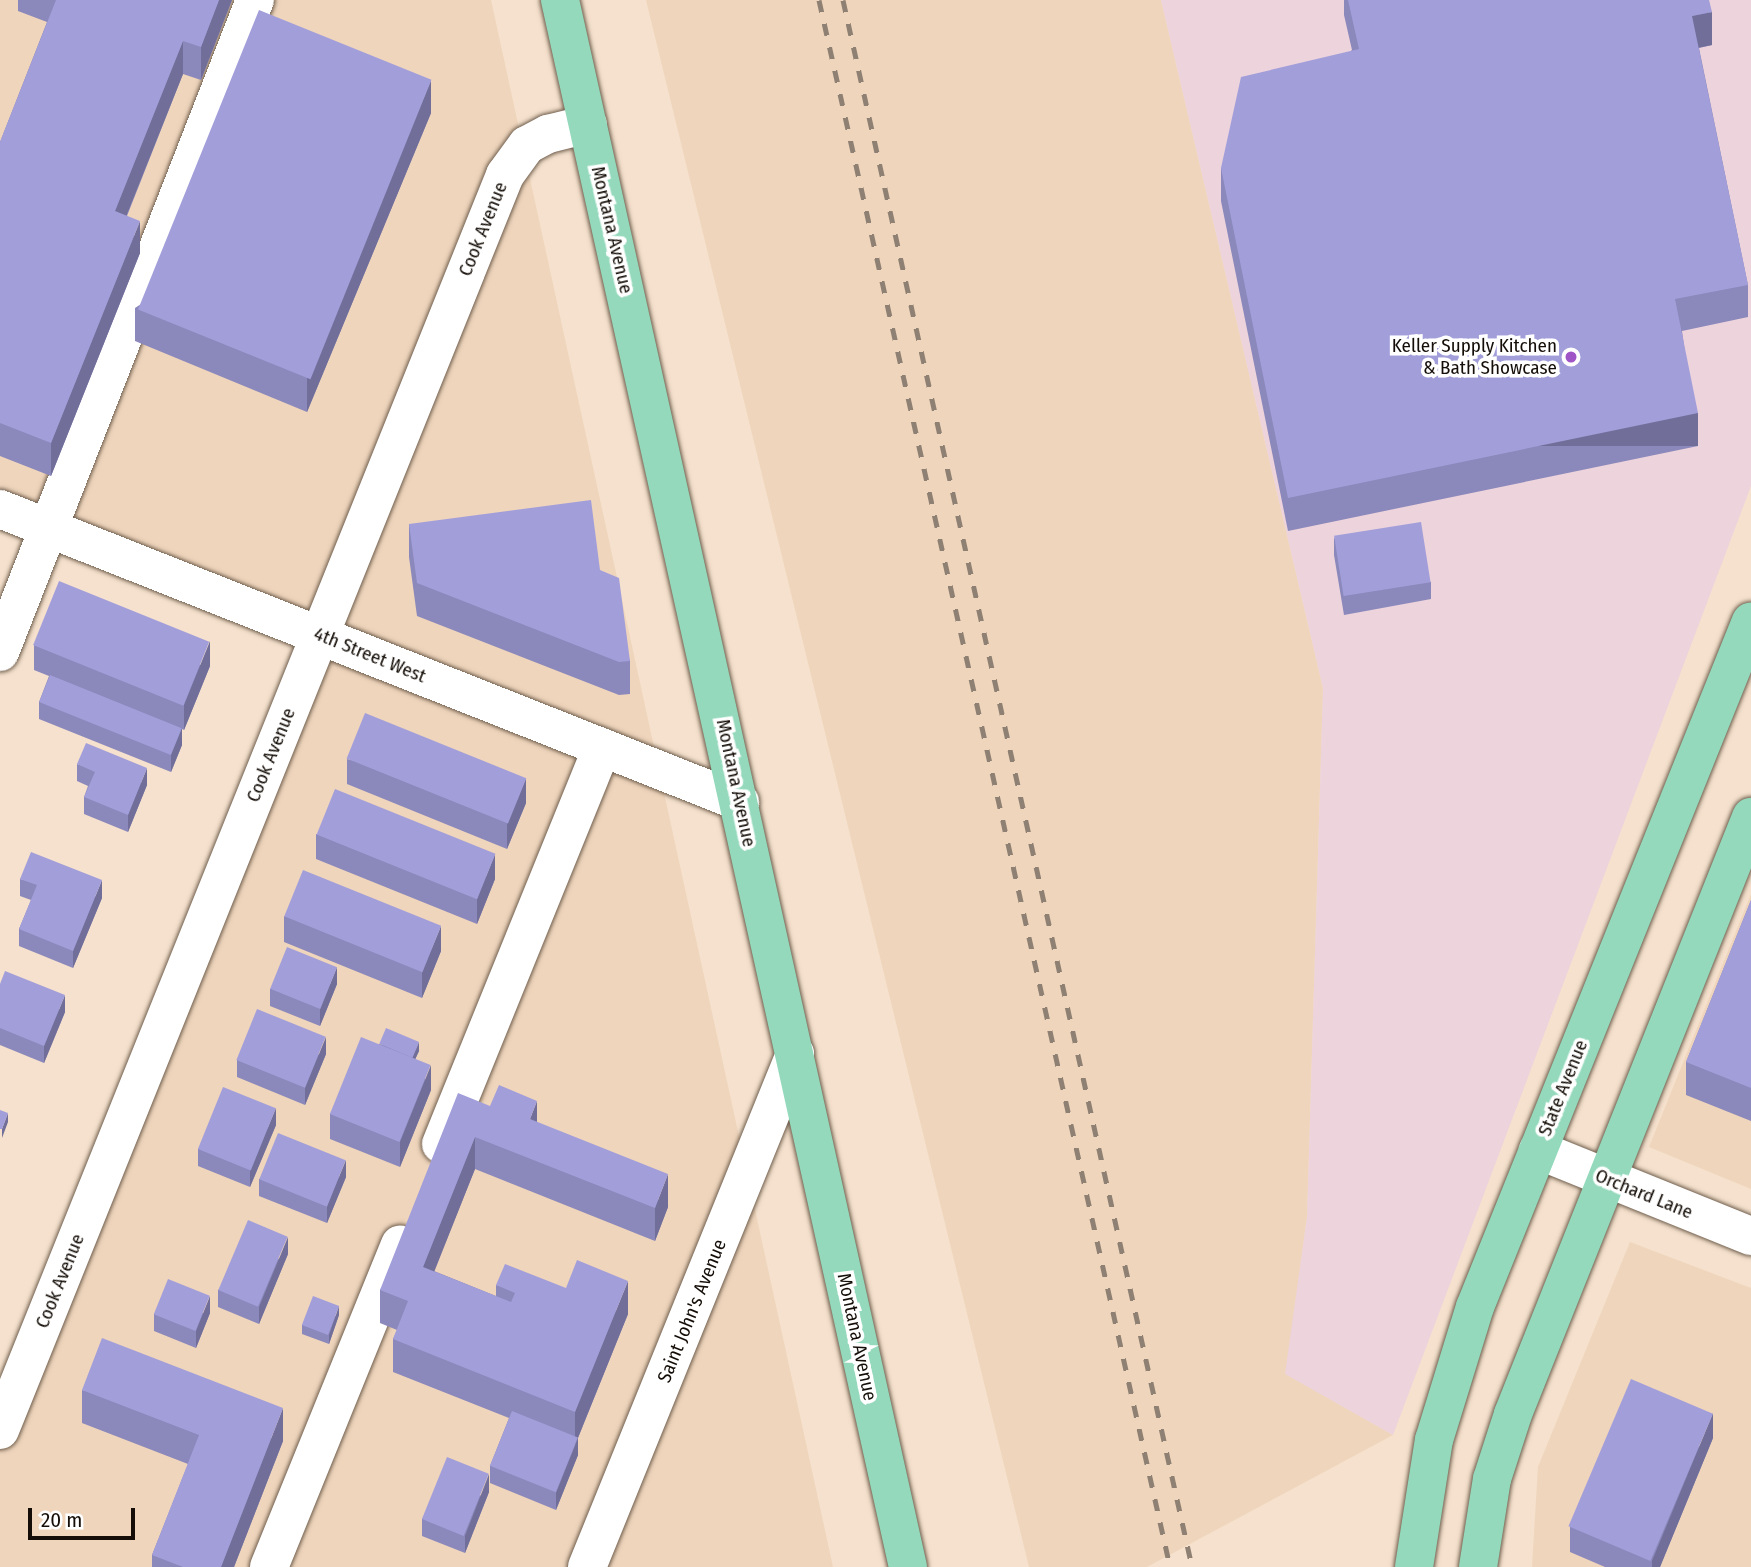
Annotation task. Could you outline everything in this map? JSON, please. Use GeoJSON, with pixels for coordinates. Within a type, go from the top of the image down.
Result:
{"type":"FeatureCollection","features":[{"type":"Feature","properties":{"kind":"main road","name":"Montana Avenue"},"geometry":{"type":"LineString","coordinates":[[560,0],[908,1567]]}},
{"type":"Feature","properties":{"kind":"main road","name":"State Avenue"},"geometry":{"type":"LineString","coordinates":[[1414,1567],[1434,1440],[1451,1377],[1538,1150],[1751,621]]}},
{"type":"Feature","properties":{"kind":"main road"},"geometry":{"type":"LineString","coordinates":[[1478,1567],[1492,1479],[1513,1414],[1749,821]]}},
{"type":"Feature","properties":{"kind":"street"},"geometry":{"type":"LineString","coordinates":[[0,652],[255,0]]}},
{"type":"Feature","properties":{"kind":"street","name":"Cook Avenue"},"geometry":{"type":"LineString","coordinates":[[0,1430],[505,175],[527,145],[548,134],[588,124]]}},
{"type":"Feature","properties":{"kind":"street","name":"4th Street West"},"geometry":{"type":"LineString","coordinates":[[0,509],[740,802]]}},
{"type":"Feature","properties":{"kind":"street"},"geometry":{"type":"LineString","coordinates":[[269,1567],[602,747]]}},
{"type":"Feature","properties":{"kind":"street","name":"Saint John's Avenue"},"geometry":{"type":"LineString","coordinates":[[587,1567],[794,1054]]}},
{"type":"Feature","properties":{"kind":"street","name":"Orchard Lane"},"geometry":{"type":"LineString","coordinates":[[1538,1150],[1751,1236]]}},
{"type":"Feature","properties":{"kind":"shaded area"},"geometry":{"type":"Polygon","coordinates":[[[0,0],[491,0],[833,1567],[0,1567],[0,1430],[319,635],[0,509],[0,0]]]}},
{"type":"Feature","properties":{"kind":"shaded area"},"geometry":{"type":"Polygon","coordinates":[[[646,0],[1161,0],[1323,688],[1307,1217],[1286,1374],[1393,1435],[1147,1567],[1029,1567],[646,0]]]}},
{"type":"Feature","properties":{"kind":"shaded area"},"geometry":{"type":"Polygon","coordinates":[[[1161,0],[1751,0],[1751,486],[1393,1435],[1285,1374],[1307,1217],[1323,688],[1161,0]]]}},
{"type":"Feature","properties":{"kind":"shaded area"},"geometry":{"type":"Polygon","coordinates":[[[1751,894],[1751,1189],[1649,1147],[1751,894]]]}},
{"type":"Feature","properties":{"kind":"shaded area"},"geometry":{"type":"Polygon","coordinates":[[[1630,1242],[1751,1288],[1751,1567],[1532,1567],[1538,1467],[1630,1242]]]}},
{"type":"Feature","properties":{"kind":"building"},"geometry":{"type":"Polygon","coordinates":[[[56,0],[219,0],[201,47],[183,41],[115,211],[140,221],[51,443],[0,423],[0,142],[56,0]]]}},
{"type":"Feature","properties":{"kind":"building"},"geometry":{"type":"Polygon","coordinates":[[[1348,0],[1709,0],[1712,12],[1692,16],[1748,285],[1675,299],[1698,413],[1288,498],[1221,168],[1241,77],[1359,49],[1348,0]]]}},
{"type":"Feature","properties":{"kind":"building"},"geometry":{"type":"Polygon","coordinates":[[[259,10],[431,80],[310,379],[138,309],[259,10]]]}},
{"type":"Feature","properties":{"kind":"building"},"geometry":{"type":"Polygon","coordinates":[[[591,500],[600,570],[619,578],[630,661],[619,662],[417,583],[409,524],[591,500]]]}},
{"type":"Feature","properties":{"kind":"building"},"geometry":{"type":"Polygon","coordinates":[[[1421,522],[1431,582],[1344,596],[1334,536],[1421,522]]]}},
{"type":"Feature","properties":{"kind":"building"},"geometry":{"type":"Polygon","coordinates":[[[59,581],[209,642],[183,706],[33,645],[59,581]]]}},
{"type":"Feature","properties":{"kind":"building"},"geometry":{"type":"Polygon","coordinates":[[[50,675],[182,728],[171,755],[39,702],[50,675]]]}},
{"type":"Feature","properties":{"kind":"building"},"geometry":{"type":"Polygon","coordinates":[[[365,713],[526,778],[508,824],[347,758],[365,713]]]}},
{"type":"Feature","properties":{"kind":"building"},"geometry":{"type":"Polygon","coordinates":[[[86,743],[147,768],[128,815],[84,797],[95,772],[77,764],[86,743]]]}},
{"type":"Feature","properties":{"kind":"building"},"geometry":{"type":"Polygon","coordinates":[[[335,789],[495,854],[477,899],[317,834],[335,789]]]}},
{"type":"Feature","properties":{"kind":"building"},"geometry":{"type":"Polygon","coordinates":[[[31,852],[102,880],[73,951],[19,929],[37,885],[20,879],[31,852]]]}},
{"type":"Feature","properties":{"kind":"building"},"geometry":{"type":"Polygon","coordinates":[[[303,870],[441,926],[422,972],[284,916],[303,870]]]}},
{"type":"Feature","properties":{"kind":"building"},"geometry":{"type":"Polygon","coordinates":[[[1751,900],[1751,1088],[1686,1062],[1751,900]]]}},
{"type":"Feature","properties":{"kind":"building"},"geometry":{"type":"Polygon","coordinates":[[[287,947],[337,967],[320,1009],[270,989],[287,947]]]}},
{"type":"Feature","properties":{"kind":"building"},"geometry":{"type":"Polygon","coordinates":[[[5,971],[65,995],[44,1046],[0,1028],[0,984],[5,971]]]}},
{"type":"Feature","properties":{"kind":"building"},"geometry":{"type":"Polygon","coordinates":[[[257,1009],[326,1037],[305,1088],[236,1060],[257,1009]]]}},
{"type":"Feature","properties":{"kind":"building"},"geometry":{"type":"Polygon","coordinates":[[[386,1028],[419,1042],[412,1058],[379,1044],[386,1028]]]}},
{"type":"Feature","properties":{"kind":"building"},"geometry":{"type":"Polygon","coordinates":[[[361,1037],[431,1065],[399,1142],[330,1114],[361,1037]]]}},
{"type":"Feature","properties":{"kind":"building"},"geometry":{"type":"Polygon","coordinates":[[[499,1085],[537,1101],[530,1119],[668,1174],[655,1208],[475,1137],[423,1267],[511,1302],[515,1293],[496,1285],[505,1264],[566,1288],[577,1260],[628,1281],[575,1412],[393,1339],[408,1301],[380,1290],[458,1093],[490,1106],[499,1085]]]}},
{"type":"Feature","properties":{"kind":"building"},"geometry":{"type":"Polygon","coordinates":[[[223,1087],[276,1108],[251,1170],[198,1149],[223,1087]]]}},
{"type":"Feature","properties":{"kind":"building"},"geometry":{"type":"Polygon","coordinates":[[[0,1110],[8,1113],[2,1129],[0,1129],[0,1110]]]}},
{"type":"Feature","properties":{"kind":"building"},"geometry":{"type":"Polygon","coordinates":[[[278,1133],[346,1160],[327,1207],[259,1179],[278,1133]]]}},
{"type":"Feature","properties":{"kind":"building"},"geometry":{"type":"Polygon","coordinates":[[[248,1220],[288,1237],[258,1307],[218,1290],[248,1220]]]}},
{"type":"Feature","properties":{"kind":"building"},"geometry":{"type":"Polygon","coordinates":[[[168,1279],[210,1296],[195,1331],[154,1314],[168,1279]]]}},
{"type":"Feature","properties":{"kind":"building"},"geometry":{"type":"Polygon","coordinates":[[[313,1296],[339,1306],[328,1335],[302,1325],[313,1296]]]}},
{"type":"Feature","properties":{"kind":"building"},"geometry":{"type":"Polygon","coordinates":[[[102,1338],[283,1408],[221,1567],[183,1567],[152,1555],[199,1435],[82,1390],[102,1338]]]}},
{"type":"Feature","properties":{"kind":"building"},"geometry":{"type":"Polygon","coordinates":[[[1631,1379],[1713,1414],[1650,1561],[1568,1526],[1631,1379]]]}},
{"type":"Feature","properties":{"kind":"building"},"geometry":{"type":"Polygon","coordinates":[[[512,1411],[578,1438],[556,1492],[490,1466],[512,1411]]]}},
{"type":"Feature","properties":{"kind":"building"},"geometry":{"type":"Polygon","coordinates":[[[447,1457],[489,1474],[464,1536],[422,1519],[447,1457]]]}},
{"type":"Feature","properties":{"kind":"railway"},"geometry":{"type":"LineString","coordinates":[[819,0],[1170,1567]]}},
{"type":"Feature","properties":{"kind":"railway"},"geometry":{"type":"LineString","coordinates":[[843,0],[1192,1567]]}},
{"type":"Feature","properties":{"kind":"place","name":"Keller Supply Kitchen & Bath Showcase"},"geometry":{"type":"Point","coordinates":[1571,357]}}]}
